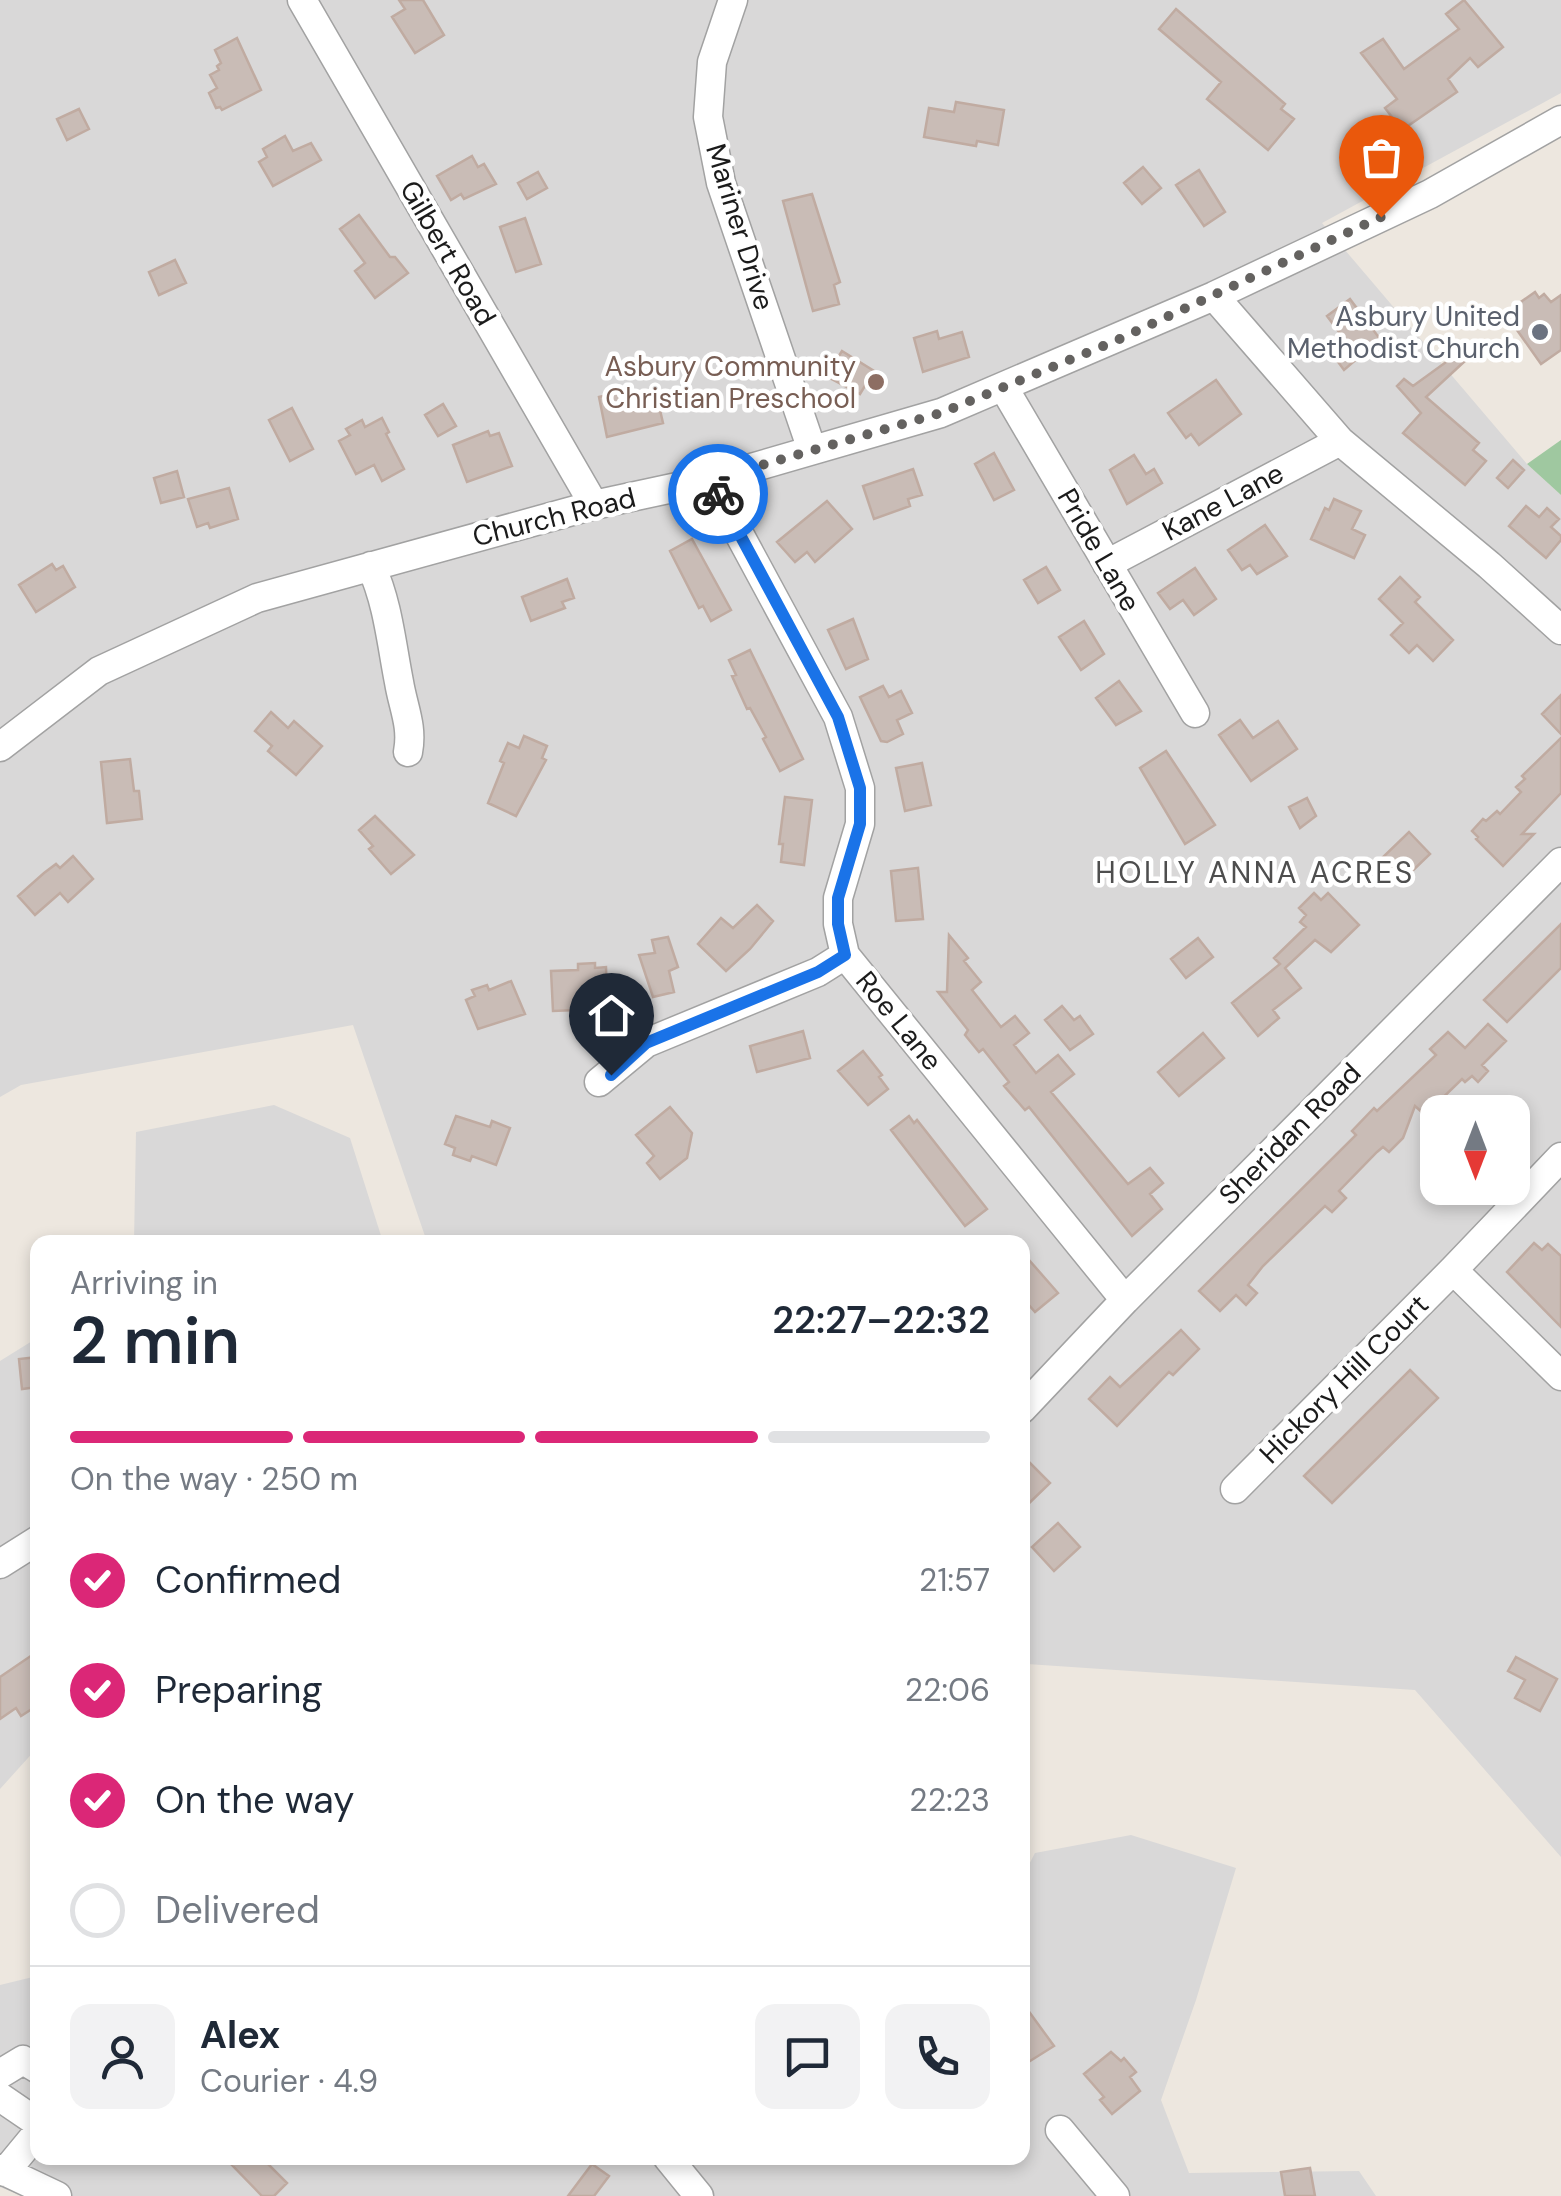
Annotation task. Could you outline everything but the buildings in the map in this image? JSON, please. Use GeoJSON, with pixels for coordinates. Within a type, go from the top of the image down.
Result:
{"type":"FeatureCollection","features":[{"type":"Feature","properties":{"kind":"street","name":"Gilbert Road"},"geometry":{"type":"LineString","coordinates":[[302,0],[594,505]]}},
{"type":"Feature","properties":{"kind":"street","name":"Mariner Drive"},"geometry":{"type":"LineString","coordinates":[[733,0],[712,62],[708,118],[721,183],[812,450]]}},
{"type":"Feature","properties":{"kind":"street","name":"Church Road"},"geometry":{"type":"LineString","coordinates":[[0,747],[99,671],[257,598],[594,505],[710,480],[941,413],[1214,296],[1430,194],[1561,120]]}},
{"type":"Feature","properties":{"kind":"street"},"geometry":{"type":"LineString","coordinates":[[1214,296],[1340,441],[1561,630]]}},
{"type":"Feature","properties":{"kind":"street","name":"Pride Lane"},"geometry":{"type":"LineString","coordinates":[[1004,388],[1195,712]]}},
{"type":"Feature","properties":{"kind":"street","name":"Kane Lane"},"geometry":{"type":"LineString","coordinates":[[1107,564],[1340,441]]}},
{"type":"Feature","properties":{"kind":"street","name":"Roe Lane"},"geometry":{"type":"LineString","coordinates":[[710,480],[838,717],[860,788],[860,824],[838,898],[838,924],[845,955],[1125,1300]]}},
{"type":"Feature","properties":{"kind":"street"},"geometry":{"type":"LineString","coordinates":[[371,566],[384,596],[399,684],[412,731],[408,752]]}},
{"type":"Feature","properties":{"kind":"street","name":"Sheridan Road"},"geometry":{"type":"LineString","coordinates":[[1030,1400],[1561,862]]}},
{"type":"Feature","properties":{"kind":"street"},"geometry":{"type":"LineString","coordinates":[[599,1082],[646,1043],[818,972],[845,955]]}},
{"type":"Feature","properties":{"kind":"street","name":"Hickory Hill Court"},"geometry":{"type":"LineString","coordinates":[[1235,1489],[1561,1156]]}},
{"type":"Feature","properties":{"kind":"street"},"geometry":{"type":"LineString","coordinates":[[1453,1270],[1561,1376]]}},
{"type":"Feature","properties":{"kind":"street"},"geometry":{"type":"LineString","coordinates":[[0,1564],[30,1545]]}},
{"type":"Feature","properties":{"kind":"street"},"geometry":{"type":"LineString","coordinates":[[0,2074],[23,2060],[30,2065]]}},
{"type":"Feature","properties":{"kind":"street"},"geometry":{"type":"LineString","coordinates":[[0,2097],[30,2118]]}},
{"type":"Feature","properties":{"kind":"street"},"geometry":{"type":"LineString","coordinates":[[1060,2130],[1115,2196]]}},
{"type":"Feature","properties":{"kind":"street"},"geometry":{"type":"LineString","coordinates":[[30,2140],[2,2170],[56,2196]]}},
{"type":"Feature","properties":{"kind":"street"},"geometry":{"type":"LineString","coordinates":[[674,2165],[699,2196]]}},
{"type":"Feature","properties":{"kind":"shaded area"},"geometry":{"type":"Polygon","coordinates":[[[0,0],[1561,0],[1561,93],[1322,223],[1527,464],[1561,495],[1561,1857],[1415,1690],[1030,1664],[1030,1235],[425,1235],[353,1025],[21,1085],[0,1097],[0,0]]]}},
{"type":"Feature","properties":{"kind":"shaded area"},"geometry":{"type":"Polygon","coordinates":[[[274,1105],[350,1138],[381,1235],[134,1235],[136,1132],[274,1105]]]}},
{"type":"Feature","properties":{"kind":"shaded area"},"geometry":{"type":"Polygon","coordinates":[[[30,1342],[30,1756],[0,1789],[0,1361],[30,1342]]]}},
{"type":"Feature","properties":{"kind":"shaded area"},"geometry":{"type":"Polygon","coordinates":[[[1131,1835],[1236,1868],[1161,2100],[1189,2173],[1359,2171],[1376,2196],[22,2196],[0,2187],[0,1985],[30,1978],[30,2165],[1030,2165],[1030,1863],[1035,1853],[1131,1835]]]}},
{"type":"Feature","properties":{"kind":"green space"},"geometry":{"type":"Polygon","coordinates":[[[1561,440],[1561,495],[1527,464],[1561,440]]]}},
{"type":"Feature","properties":{"kind":"way so far"},"geometry":{"type":"LineString","coordinates":[[718,494],[710,480],[941,413],[1113,342],[1381,217]]}},
{"type":"Feature","properties":{"kind":"place","name":"Asbury United Methodist Church"},"geometry":{"type":"Point","coordinates":[1540,332]}},
{"type":"Feature","properties":{"kind":"place","name":"Asbury Community Christian Preschool"},"geometry":{"type":"Point","coordinates":[876,382]}},
{"type":"Feature","properties":{"kind":"district","name":"HOLLY ANNA ACRES"},"geometry":{"type":"Point","coordinates":[1255,872]}},
{"type":"Feature","properties":{"kind":"route"},"geometry":{"type":"LineString","coordinates":[[611,1075],[646,1043],[818,972],[845,955],[838,924],[838,898],[860,824],[860,788],[838,717],[718,494]]}}]}
